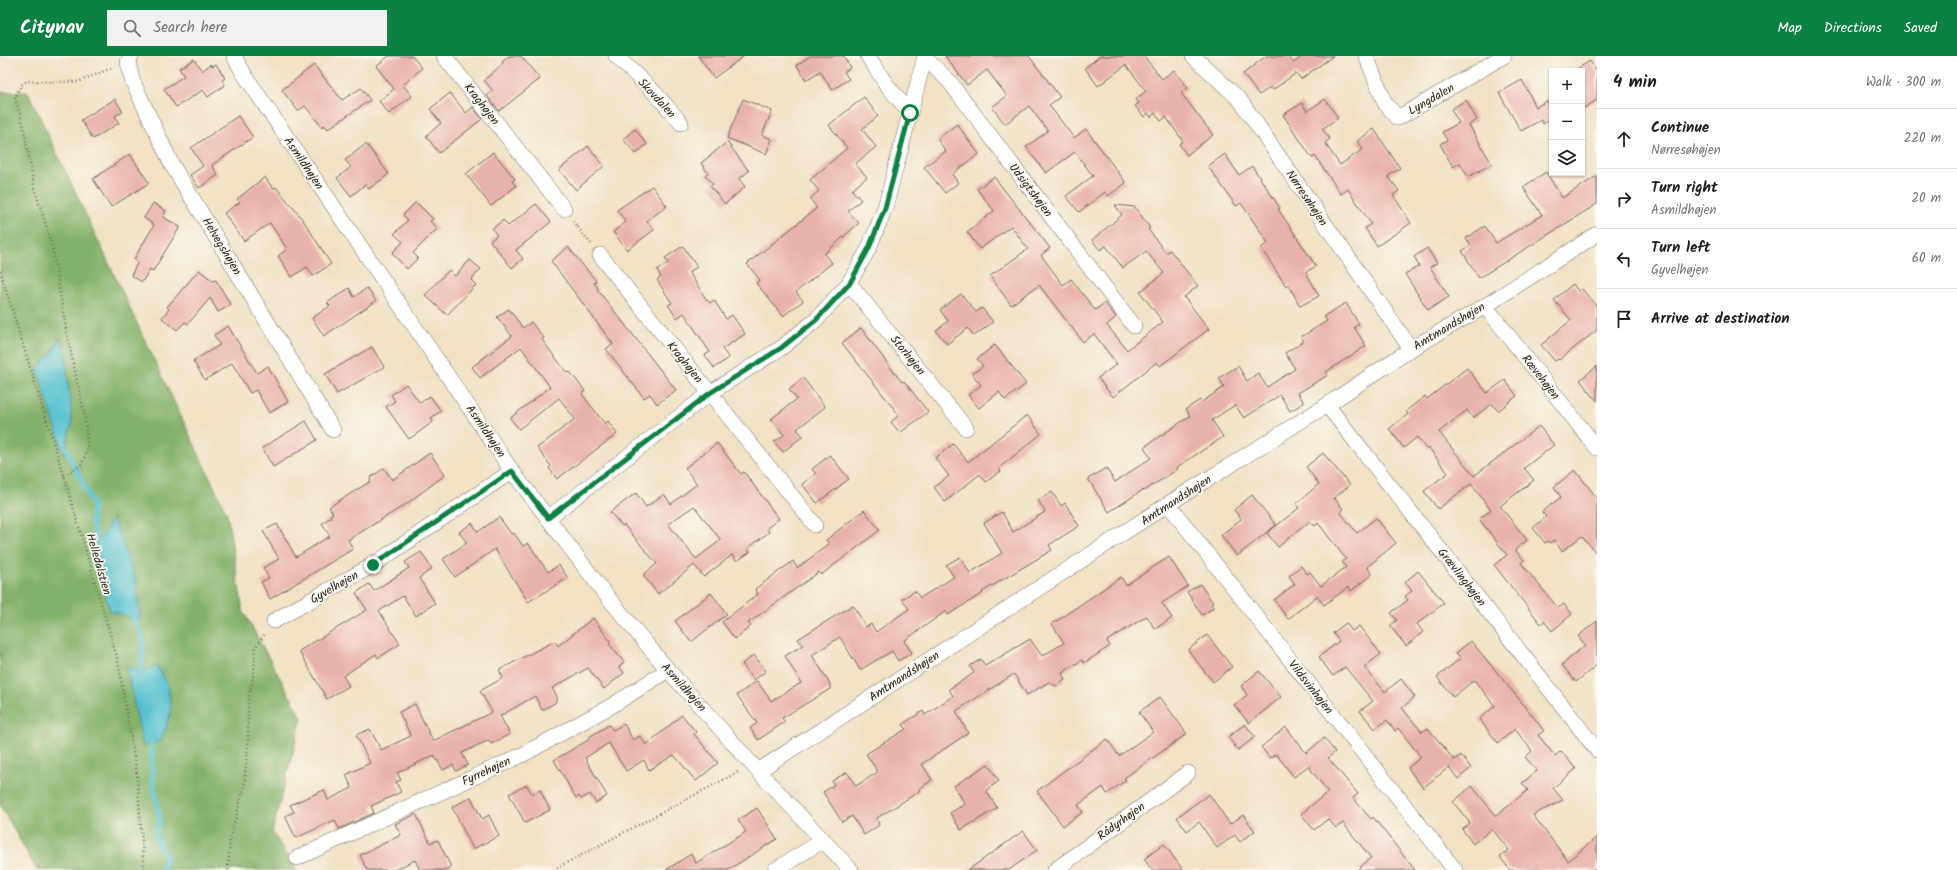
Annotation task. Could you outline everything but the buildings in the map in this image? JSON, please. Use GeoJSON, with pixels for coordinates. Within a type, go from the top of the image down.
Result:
{"type":"FeatureCollection","features":[{"type":"Feature","properties":{"kind":"street","name":"Asmildhøjen"},"geometry":{"type":"LineString","coordinates":[[234,56],[244,74],[512,471],[606,595],[668,670],[755,767],[851,870]]}},
{"type":"Feature","properties":{"kind":"street","name":"Kraghøjen"},"geometry":{"type":"LineString","coordinates":[[444,56],[564,209]]}},
{"type":"Feature","properties":{"kind":"street","name":"Skovdalen"},"geometry":{"type":"LineString","coordinates":[[616,56],[654,92],[681,123]]}},
{"type":"Feature","properties":{"kind":"street"},"geometry":{"type":"LineString","coordinates":[[868,56],[886,84],[910,113]]}},
{"type":"Feature","properties":{"kind":"street","name":"Nørresøhøjen"},"geometry":{"type":"LineString","coordinates":[[1193,56],[1240,100],[1411,349]]}},
{"type":"Feature","properties":{"kind":"street","name":"Lyngdalen"},"geometry":{"type":"LineString","coordinates":[[1366,56],[1385,103],[1398,118],[1504,56]]}},
{"type":"Feature","properties":{"kind":"street"},"geometry":{"type":"LineString","coordinates":[[548,518],[710,393],[781,348],[816,320],[850,283],[869,248],[885,208],[925,57]]}},
{"type":"Feature","properties":{"kind":"street","name":"Udsigtshøjen"},"geometry":{"type":"LineString","coordinates":[[925,57],[949,81],[1134,326]]}},
{"type":"Feature","properties":{"kind":"street","name":"Helvegshøjen"},"geometry":{"type":"LineString","coordinates":[[129,59],[132,80],[172,165],[334,430]]}},
{"type":"Feature","properties":{"kind":"street","name":"Amtmandshøjen"},"geometry":{"type":"LineString","coordinates":[[755,767],[1168,504],[1327,405],[1411,349],[1485,306],[1597,234]]}},
{"type":"Feature","properties":{"kind":"street","name":"Kraghøjen"},"geometry":{"type":"LineString","coordinates":[[600,255],[815,525]]}},
{"type":"Feature","properties":{"kind":"street","name":"Storhøjen"},"geometry":{"type":"LineString","coordinates":[[850,283],[966,428]]}},
{"type":"Feature","properties":{"kind":"street","name":"Rævehøjen"},"geometry":{"type":"LineString","coordinates":[[1485,306],[1597,448]]}},
{"type":"Feature","properties":{"kind":"street","name":"Grævlinghøjen"},"geometry":{"type":"LineString","coordinates":[[1327,405],[1597,750]]}},
{"type":"Feature","properties":{"kind":"street","name":"Gyvelhøjen"},"geometry":{"type":"LineString","coordinates":[[274,621],[373,565],[512,471]]}},
{"type":"Feature","properties":{"kind":"street","name":"Vildsvinhøjen"},"geometry":{"type":"LineString","coordinates":[[1168,504],[1455,870]]}},
{"type":"Feature","properties":{"kind":"street","name":"Fyrrehøjen"},"geometry":{"type":"LineString","coordinates":[[297,858],[522,755],[613,705],[668,670]]}},
{"type":"Feature","properties":{"kind":"street","name":"Rådyrhøjen"},"geometry":{"type":"LineString","coordinates":[[1054,870],[1188,773]]}},
{"type":"Feature","properties":{"kind":"street"},"geometry":{"type":"LineString","coordinates":[[774,870],[824,840]]}},
{"type":"Feature","properties":{"kind":"path"},"geometry":{"type":"LineString","coordinates":[[64,476],[82,464],[88,448],[84,412],[67,335],[52,246],[34,186],[23,124],[15,98],[21,85],[27,81],[78,82],[129,59]]}},
{"type":"Feature","properties":{"kind":"path"},"geometry":{"type":"LineString","coordinates":[[564,209],[600,255]]}},
{"type":"Feature","properties":{"kind":"path","name":"Helledalstien"},"geometry":{"type":"LineString","coordinates":[[0,271],[64,476],[118,661],[137,775],[144,870]]}},
{"type":"Feature","properties":{"kind":"path"},"geometry":{"type":"LineString","coordinates":[[228,870],[230,839],[244,788],[248,744],[248,703],[254,672],[255,647]]}},
{"type":"Feature","properties":{"kind":"path"},"geometry":{"type":"LineString","coordinates":[[553,870],[755,767]]}},
{"type":"Feature","properties":{"kind":"green space"},"geometry":{"type":"Polygon","coordinates":[[[0,92],[28,92],[227,514],[243,611],[302,718],[272,832],[297,870],[37,870],[0,805],[0,724],[2,690],[0,679],[0,92]]]}},
{"type":"Feature","properties":{"kind":"water"},"geometry":{"type":"Polygon","coordinates":[[[61,337],[66,360],[72,422],[64,454],[37,369],[51,354],[61,337]]]}},
{"type":"Feature","properties":{"kind":"water"},"geometry":{"type":"Polygon","coordinates":[[[113,518],[136,581],[140,620],[110,611],[89,544],[103,536],[113,518]]]}},
{"type":"Feature","properties":{"kind":"water"},"geometry":{"type":"Polygon","coordinates":[[[157,666],[168,685],[171,711],[162,740],[143,746],[126,667],[141,671],[157,666]]]}},
{"type":"Feature","properties":{"kind":"waterway"},"geometry":{"type":"LineString","coordinates":[[66,448],[93,505],[92,521],[96,540]]}},
{"type":"Feature","properties":{"kind":"waterway"},"geometry":{"type":"LineString","coordinates":[[132,617],[143,640],[141,671]]}},
{"type":"Feature","properties":{"kind":"waterway"},"geometry":{"type":"LineString","coordinates":[[152,743],[152,777],[160,821],[157,830],[157,841],[166,857],[163,870]]}},
{"type":"Feature","properties":{"kind":"route"},"geometry":{"type":"LineString","coordinates":[[373,565],[512,471],[548,518],[710,393],[781,348],[816,320],[850,283],[869,248],[885,208],[910,113]]}}]}
